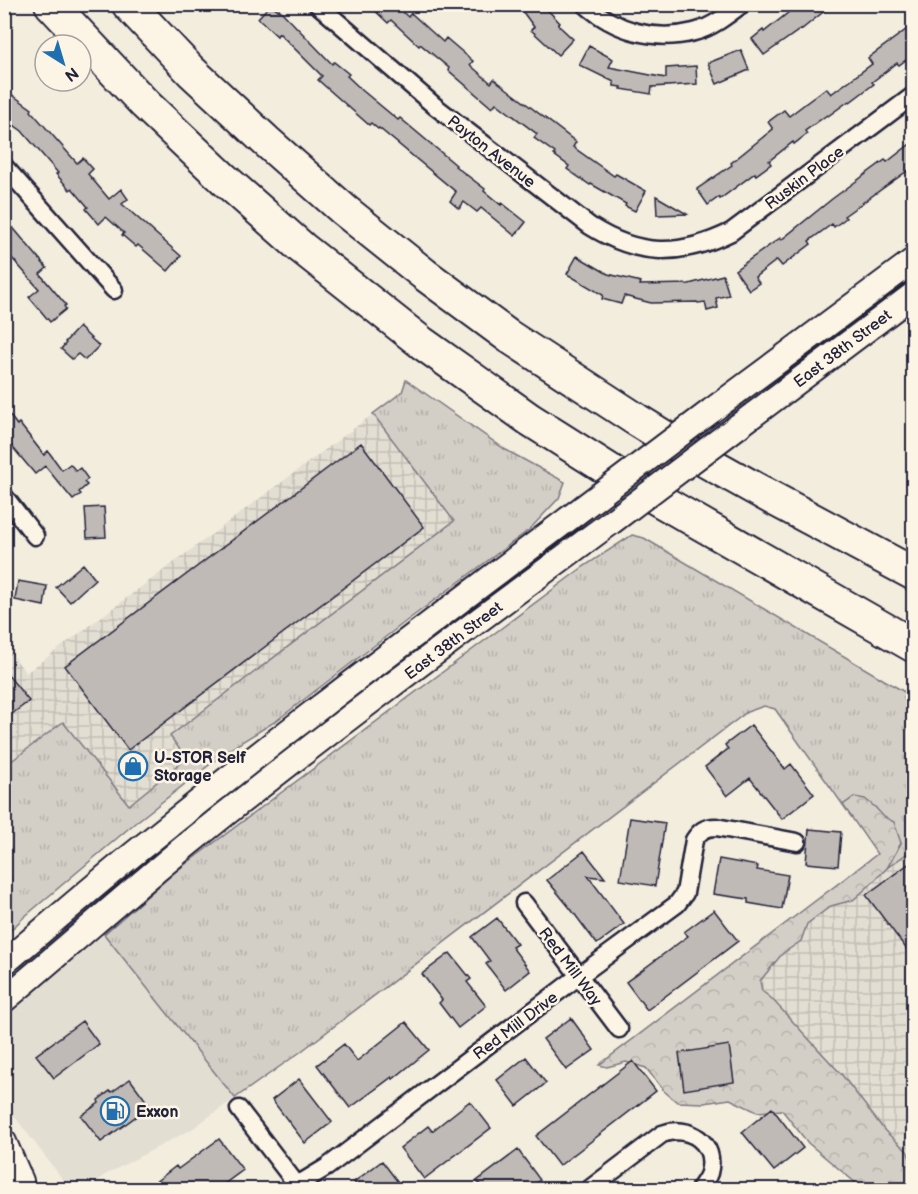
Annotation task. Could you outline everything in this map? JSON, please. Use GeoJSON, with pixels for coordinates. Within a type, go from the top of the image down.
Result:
{"type":"FeatureCollection","features":[{"type":"Feature","properties":{"kind":"highway"},"geometry":{"type":"LineString","coordinates":[[51,4],[145,104],[224,179],[302,248],[422,344],[529,419],[633,485],[914,646]]}},
{"type":"Feature","properties":{"kind":"highway"},"geometry":{"type":"LineString","coordinates":[[128,4],[191,71],[282,154],[376,236],[483,318],[675,443],[914,574]]}},
{"type":"Feature","properties":{"kind":"main road","name":"East 38th Street"},"geometry":{"type":"LineString","coordinates":[[4,963],[149,841],[254,758],[914,260]]}},
{"type":"Feature","properties":{"kind":"main road","name":"East 38th Street"},"geometry":{"type":"LineString","coordinates":[[4,1000],[187,845],[253,793],[393,685],[914,294]]}},
{"type":"Feature","properties":{"kind":"main road"},"geometry":{"type":"LineString","coordinates":[[4,1142],[18,1179]]}},
{"type":"Feature","properties":{"kind":"street","name":"Payton Avenue"},"geometry":{"type":"LineString","coordinates":[[317,4],[436,107],[591,226],[615,240],[634,246],[654,250],[689,248]]}},
{"type":"Feature","properties":{"kind":"street"},"geometry":{"type":"LineString","coordinates":[[585,4],[613,24],[632,31],[671,36],[696,32],[728,15],[742,4]]}},
{"type":"Feature","properties":{"kind":"street","name":"Ruskin Place"},"geometry":{"type":"LineString","coordinates":[[689,248],[731,232],[914,95]]}},
{"type":"Feature","properties":{"kind":"street"},"geometry":{"type":"LineString","coordinates":[[4,166],[114,290]]}},
{"type":"Feature","properties":{"kind":"street"},"geometry":{"type":"LineString","coordinates":[[4,496],[35,536]]}},
{"type":"Feature","properties":{"kind":"street","name":"Red Mill Drive"},"geometry":{"type":"LineString","coordinates":[[293,1187],[327,1167],[681,899],[685,893],[694,840],[701,832],[716,827],[797,842]]}},
{"type":"Feature","properties":{"kind":"street","name":"Red Mill Way"},"geometry":{"type":"LineString","coordinates":[[524,903],[619,1029]]}},
{"type":"Feature","properties":{"kind":"street"},"geometry":{"type":"LineString","coordinates":[[238,1109],[293,1187]]}},
{"type":"Feature","properties":{"kind":"street"},"geometry":{"type":"LineString","coordinates":[[588,1190],[662,1134],[681,1130],[699,1139],[709,1156],[709,1172],[699,1190]]}},
{"type":"Feature","properties":{"kind":"shaded area"},"geometry":{"type":"Polygon","coordinates":[[[373,414],[454,521],[170,735],[186,757],[128,805],[63,722],[5,766],[4,644],[26,673],[373,414]]]}},
{"type":"Feature","properties":{"kind":"shaded area"},"geometry":{"type":"Polygon","coordinates":[[[913,849],[913,1165],[907,1151],[885,1131],[842,1075],[762,991],[760,980],[782,954],[801,941],[807,924],[831,906],[853,900],[887,868],[913,849]]]}},
{"type":"Feature","properties":{"kind":"shaded area"},"geometry":{"type":"Polygon","coordinates":[[[104,934],[235,1098],[192,1129],[103,1176],[87,1190],[70,1189],[5,1104],[5,1017],[104,934]]]}},
{"type":"Feature","properties":{"kind":"green space"},"geometry":{"type":"Polygon","coordinates":[[[406,380],[506,450],[565,482],[559,498],[529,530],[276,721],[227,751],[135,823],[7,934],[4,931],[5,766],[63,722],[129,805],[186,758],[170,736],[454,521],[373,414],[402,392],[406,380]]]}},
{"type":"Feature","properties":{"kind":"green space"},"geometry":{"type":"Polygon","coordinates":[[[632,535],[644,538],[913,697],[913,849],[887,868],[901,843],[875,807],[854,797],[843,805],[775,709],[764,706],[747,712],[299,1053],[235,1098],[104,934],[175,872],[583,567],[632,535]]]}},
{"type":"Feature","properties":{"kind":"green space"},"geometry":{"type":"Polygon","coordinates":[[[854,797],[865,799],[884,817],[894,822],[901,843],[887,868],[869,886],[853,900],[831,906],[807,924],[801,941],[782,954],[760,981],[762,991],[842,1075],[885,1131],[907,1151],[913,1165],[913,1189],[863,1189],[808,1143],[782,1110],[757,1112],[730,1099],[704,1103],[677,1102],[664,1091],[646,1068],[626,1062],[607,1067],[599,1065],[877,854],[843,805],[854,797]]]}},
{"type":"Feature","properties":{"kind":"building"},"geometry":{"type":"Polygon","coordinates":[[[271,4],[279,9],[332,64],[334,62],[349,74],[347,76],[363,91],[398,120],[400,118],[501,205],[502,203],[526,222],[515,236],[481,208],[477,212],[464,202],[459,209],[450,201],[456,192],[379,128],[371,123],[369,125],[318,80],[322,76],[279,33],[277,36],[258,18],[271,4]]]}},
{"type":"Feature","properties":{"kind":"building"},"geometry":{"type":"Polygon","coordinates":[[[368,4],[394,4],[408,17],[411,13],[443,42],[446,38],[473,61],[470,65],[491,83],[494,79],[576,142],[573,147],[614,176],[616,174],[646,191],[635,211],[567,169],[569,166],[534,138],[537,134],[496,103],[492,108],[448,70],[449,68],[420,44],[419,46],[391,20],[388,23],[368,4]]]}},
{"type":"Feature","properties":{"kind":"building"},"geometry":{"type":"Polygon","coordinates":[[[517,4],[542,4],[560,23],[558,25],[573,39],[558,55],[531,30],[534,27],[517,4]]]}},
{"type":"Feature","properties":{"kind":"building"},"geometry":{"type":"Polygon","coordinates":[[[799,4],[833,4],[801,30],[764,55],[752,39],[799,4]]]}},
{"type":"Feature","properties":{"kind":"building"},"geometry":{"type":"Polygon","coordinates":[[[914,24],[914,54],[899,65],[897,63],[850,102],[805,131],[807,134],[769,161],[771,164],[756,175],[755,173],[708,205],[697,189],[732,165],[731,163],[773,129],[768,122],[784,110],[789,116],[826,88],[831,94],[872,64],[868,58],[914,24]]]}},
{"type":"Feature","properties":{"kind":"building"},"geometry":{"type":"Polygon","coordinates":[[[589,46],[613,59],[609,67],[666,78],[666,68],[696,66],[697,84],[652,87],[651,94],[621,89],[622,87],[614,86],[614,82],[579,65],[589,46]]]}},
{"type":"Feature","properties":{"kind":"building"},"geometry":{"type":"Polygon","coordinates":[[[741,50],[749,70],[717,84],[708,63],[741,50]]]}},
{"type":"Feature","properties":{"kind":"building"},"geometry":{"type":"Polygon","coordinates":[[[4,89],[32,109],[31,111],[77,163],[83,158],[93,169],[88,174],[109,199],[121,189],[128,199],[122,204],[181,256],[168,271],[138,245],[136,247],[122,235],[124,233],[106,217],[99,224],[86,209],[88,207],[56,174],[58,173],[22,131],[4,118],[4,89]]]}},
{"type":"Feature","properties":{"kind":"building"},"geometry":{"type":"Polygon","coordinates":[[[914,141],[914,166],[844,216],[846,218],[834,227],[832,224],[809,241],[811,244],[782,266],[777,260],[755,277],[759,283],[749,290],[735,270],[780,238],[781,240],[832,199],[914,141]]]}},
{"type":"Feature","properties":{"kind":"building"},"geometry":{"type":"Polygon","coordinates":[[[656,196],[687,214],[657,215],[656,196]]]}},
{"type":"Feature","properties":{"kind":"building"},"geometry":{"type":"Polygon","coordinates":[[[4,217],[47,268],[40,274],[66,305],[64,306],[66,309],[50,322],[29,297],[39,289],[4,249],[4,217]]]}},
{"type":"Feature","properties":{"kind":"building"},"geometry":{"type":"Polygon","coordinates":[[[577,256],[608,274],[641,282],[640,285],[689,284],[723,275],[729,295],[716,298],[718,308],[707,311],[705,302],[651,303],[624,296],[621,304],[602,299],[603,295],[567,274],[577,256]]]}},
{"type":"Feature","properties":{"kind":"building"},"geometry":{"type":"Polygon","coordinates":[[[79,327],[99,346],[85,360],[78,354],[72,359],[61,349],[79,327]]]}},
{"type":"Feature","properties":{"kind":"building"},"geometry":{"type":"Polygon","coordinates":[[[4,408],[44,455],[48,451],[62,470],[70,464],[76,471],[80,468],[88,479],[84,482],[87,485],[79,492],[81,494],[73,500],[45,466],[35,474],[4,437],[4,408]]]}},
{"type":"Feature","properties":{"kind":"building"},"geometry":{"type":"Polygon","coordinates":[[[361,443],[424,527],[128,750],[65,666],[361,443]]]}},
{"type":"Feature","properties":{"kind":"building"},"geometry":{"type":"Polygon","coordinates":[[[104,507],[106,537],[87,538],[85,508],[104,507]]]}},
{"type":"Feature","properties":{"kind":"building"},"geometry":{"type":"Polygon","coordinates":[[[83,564],[95,579],[70,602],[56,587],[83,564]]]}},
{"type":"Feature","properties":{"kind":"building"},"geometry":{"type":"Polygon","coordinates":[[[18,581],[47,586],[44,606],[15,600],[18,581]]]}},
{"type":"Feature","properties":{"kind":"building"},"geometry":{"type":"Polygon","coordinates":[[[4,670],[29,701],[4,720],[4,670]]]}},
{"type":"Feature","properties":{"kind":"building"},"geometry":{"type":"Polygon","coordinates":[[[751,725],[785,769],[791,764],[814,794],[782,819],[750,778],[727,796],[705,767],[728,749],[725,745],[751,725]]]}},
{"type":"Feature","properties":{"kind":"building"},"geometry":{"type":"Polygon","coordinates":[[[630,818],[665,823],[655,886],[620,880],[630,818]]]}},
{"type":"Feature","properties":{"kind":"building"},"geometry":{"type":"Polygon","coordinates":[[[809,829],[841,832],[838,866],[806,863],[809,829]]]}},
{"type":"Feature","properties":{"kind":"building"},"geometry":{"type":"Polygon","coordinates":[[[584,851],[605,878],[588,876],[624,924],[597,944],[547,880],[584,851]]]}},
{"type":"Feature","properties":{"kind":"building"},"geometry":{"type":"Polygon","coordinates":[[[719,859],[758,866],[757,870],[788,875],[782,909],[748,903],[748,899],[713,894],[719,859]]]}},
{"type":"Feature","properties":{"kind":"building"},"geometry":{"type":"Polygon","coordinates":[[[914,860],[914,959],[866,895],[914,860]]]}},
{"type":"Feature","properties":{"kind":"building"},"geometry":{"type":"Polygon","coordinates":[[[714,910],[738,941],[647,1010],[626,982],[688,936],[684,932],[714,910]]]}},
{"type":"Feature","properties":{"kind":"building"},"geometry":{"type":"Polygon","coordinates":[[[497,918],[517,944],[512,947],[530,971],[506,990],[486,964],[490,961],[472,937],[497,918]]]}},
{"type":"Feature","properties":{"kind":"building"},"geometry":{"type":"Polygon","coordinates":[[[450,953],[471,979],[467,982],[486,1006],[458,1028],[439,1003],[442,1000],[422,974],[450,953]]]}},
{"type":"Feature","properties":{"kind":"building"},"geometry":{"type":"Polygon","coordinates":[[[571,1018],[594,1050],[566,1070],[543,1039],[571,1018]]]}},
{"type":"Feature","properties":{"kind":"building"},"geometry":{"type":"Polygon","coordinates":[[[82,1021],[99,1044],[54,1078],[36,1055],[82,1021]]]}},
{"type":"Feature","properties":{"kind":"building"},"geometry":{"type":"Polygon","coordinates":[[[406,1022],[429,1050],[393,1079],[392,1077],[350,1108],[317,1065],[344,1044],[357,1061],[406,1022]]]}},
{"type":"Feature","properties":{"kind":"building"},"geometry":{"type":"Polygon","coordinates":[[[729,1045],[734,1082],[684,1090],[679,1053],[729,1045]]]}},
{"type":"Feature","properties":{"kind":"building"},"geometry":{"type":"Polygon","coordinates":[[[526,1057],[546,1083],[517,1106],[497,1080],[526,1057]]]}},
{"type":"Feature","properties":{"kind":"building"},"geometry":{"type":"Polygon","coordinates":[[[633,1061],[656,1091],[559,1166],[536,1136],[633,1061]]]}},
{"type":"Feature","properties":{"kind":"building"},"geometry":{"type":"Polygon","coordinates":[[[130,1079],[150,1106],[101,1142],[81,1116],[99,1103],[98,1100],[130,1079]]]}},
{"type":"Feature","properties":{"kind":"building"},"geometry":{"type":"Polygon","coordinates":[[[299,1079],[332,1122],[305,1143],[272,1100],[299,1079]]]}},
{"type":"Feature","properties":{"kind":"building"},"geometry":{"type":"Polygon","coordinates":[[[470,1101],[491,1128],[424,1179],[400,1148],[428,1126],[432,1131],[470,1101]]]}},
{"type":"Feature","properties":{"kind":"building"},"geometry":{"type":"Polygon","coordinates":[[[772,1108],[803,1148],[774,1171],[742,1132],[772,1108]]]}},
{"type":"Feature","properties":{"kind":"building"},"geometry":{"type":"Polygon","coordinates":[[[219,1139],[243,1170],[216,1190],[145,1190],[176,1166],[178,1169],[219,1139]]]}},
{"type":"Feature","properties":{"kind":"building"},"geometry":{"type":"Polygon","coordinates":[[[518,1150],[540,1180],[527,1190],[484,1190],[477,1181],[518,1150]]]}},
{"type":"Feature","properties":{"kind":"building"},"geometry":{"type":"Polygon","coordinates":[[[382,1161],[404,1190],[360,1190],[354,1182],[382,1161]]]}},
{"type":"Feature","properties":{"kind":"place","name":"U-STOR Self Storage"},"geometry":{"type":"Point","coordinates":[133,766]}},
{"type":"Feature","properties":{"kind":"place","name":"Exxon"},"geometry":{"type":"Point","coordinates":[115,1111]}}]}
